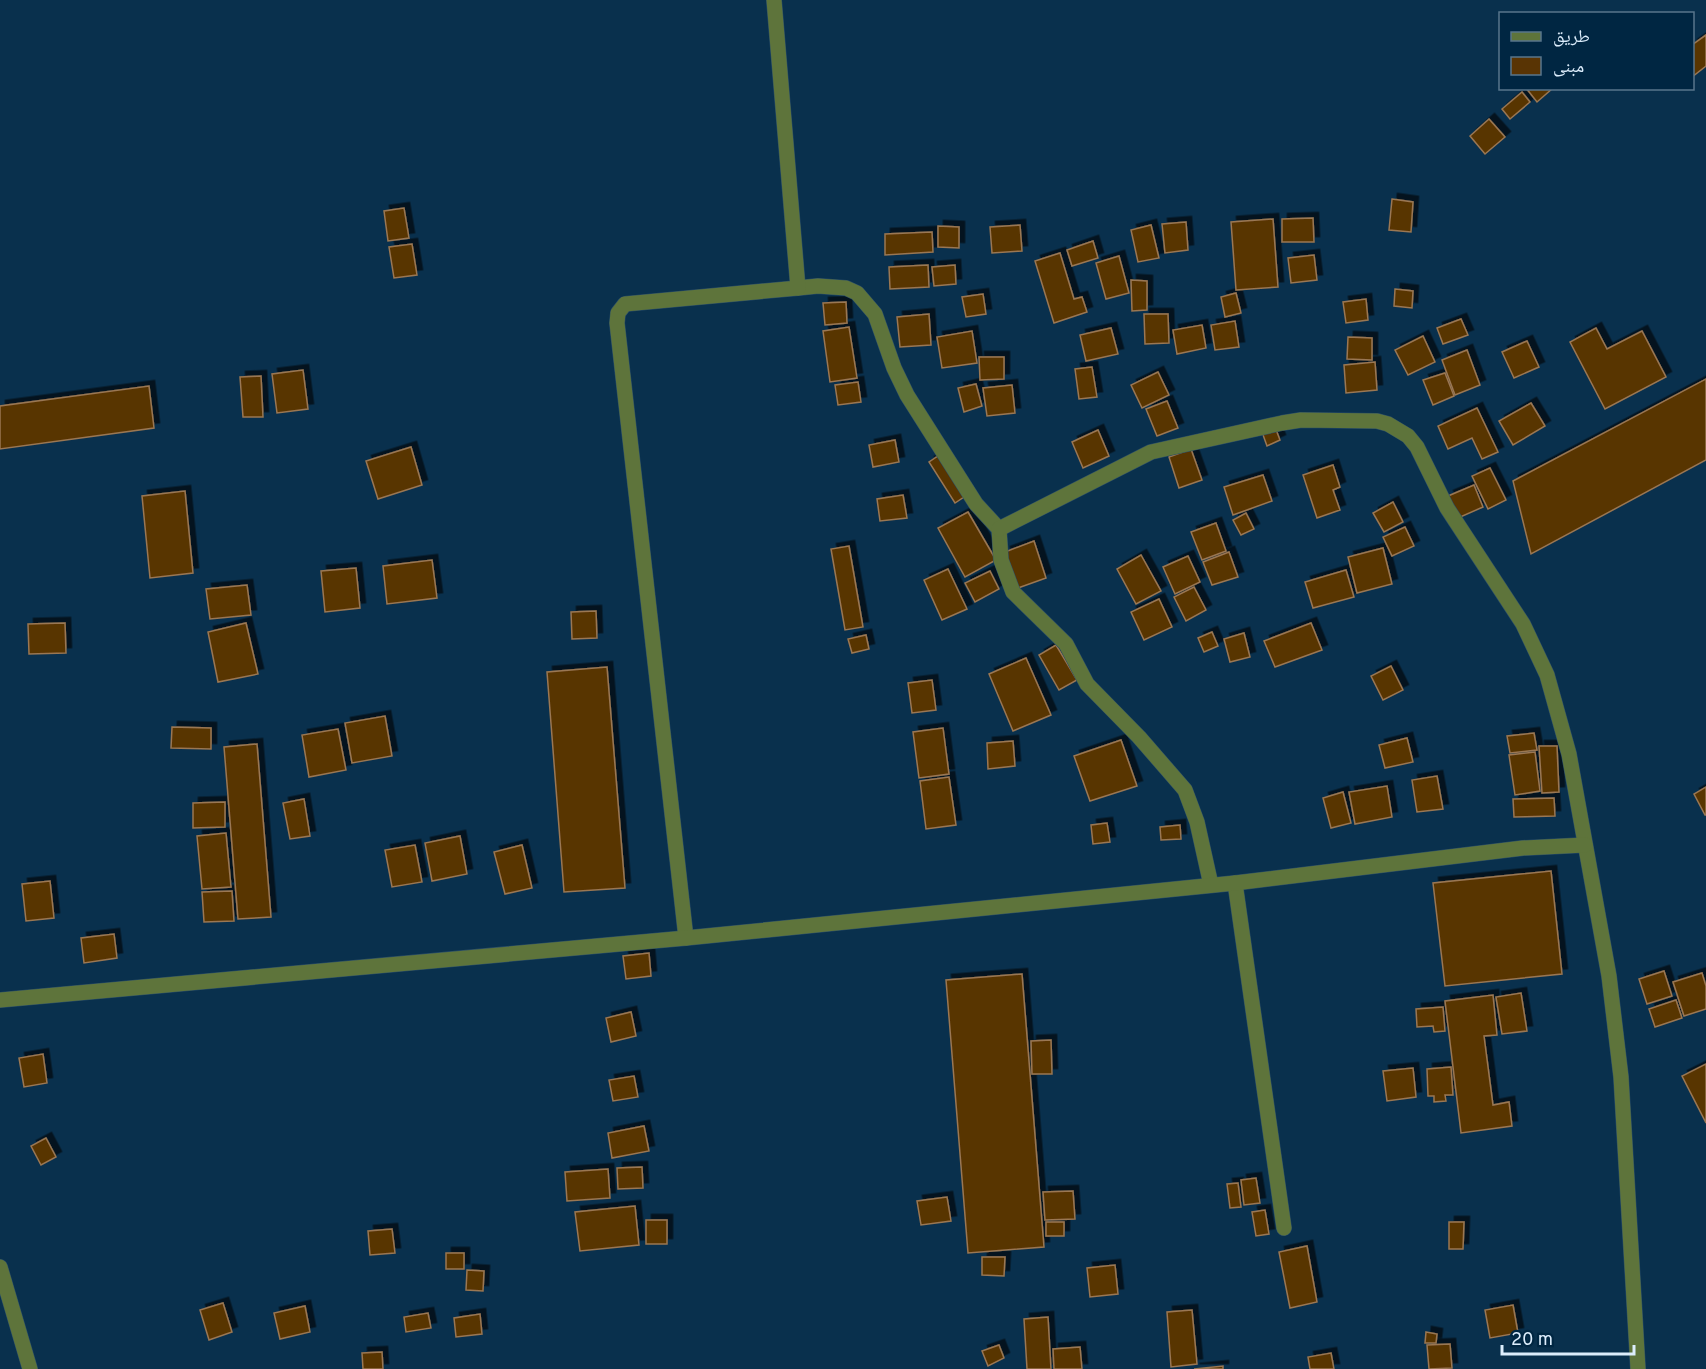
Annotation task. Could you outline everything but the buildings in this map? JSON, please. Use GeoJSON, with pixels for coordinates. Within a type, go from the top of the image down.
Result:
{"type":"FeatureCollection","features":[{"type":"Feature","properties":{"kind":"street"},"geometry":{"type":"LineString","coordinates":[[774,0],[798,288]]}},
{"type":"Feature","properties":{"kind":"street"},"geometry":{"type":"LineString","coordinates":[[687,938],[617,323],[618,313],[624,304],[836,286],[857,293],[875,314],[894,368],[907,395],[976,504],[999,529],[1001,560],[1013,592],[1066,644],[1087,684],[1139,737],[1185,790],[1194,812],[1211,885]]}},
{"type":"Feature","properties":{"kind":"street"},"geometry":{"type":"LineString","coordinates":[[999,529],[1151,452],[1300,420],[1377,421],[1394,427],[1414,441],[1447,508],[1507,597],[1537,649],[1550,684],[1569,754],[1609,976],[1621,1077],[1638,1369]]}},
{"type":"Feature","properties":{"kind":"street"},"geometry":{"type":"LineString","coordinates":[[0,1000],[687,938],[1234,883],[1523,848],[1585,845]]}},
{"type":"Feature","properties":{"kind":"street"},"geometry":{"type":"LineString","coordinates":[[1234,883],[1284,1228]]}},
{"type":"Feature","properties":{"kind":"street"},"geometry":{"type":"LineString","coordinates":[[0,1267],[30,1369]]}}]}
